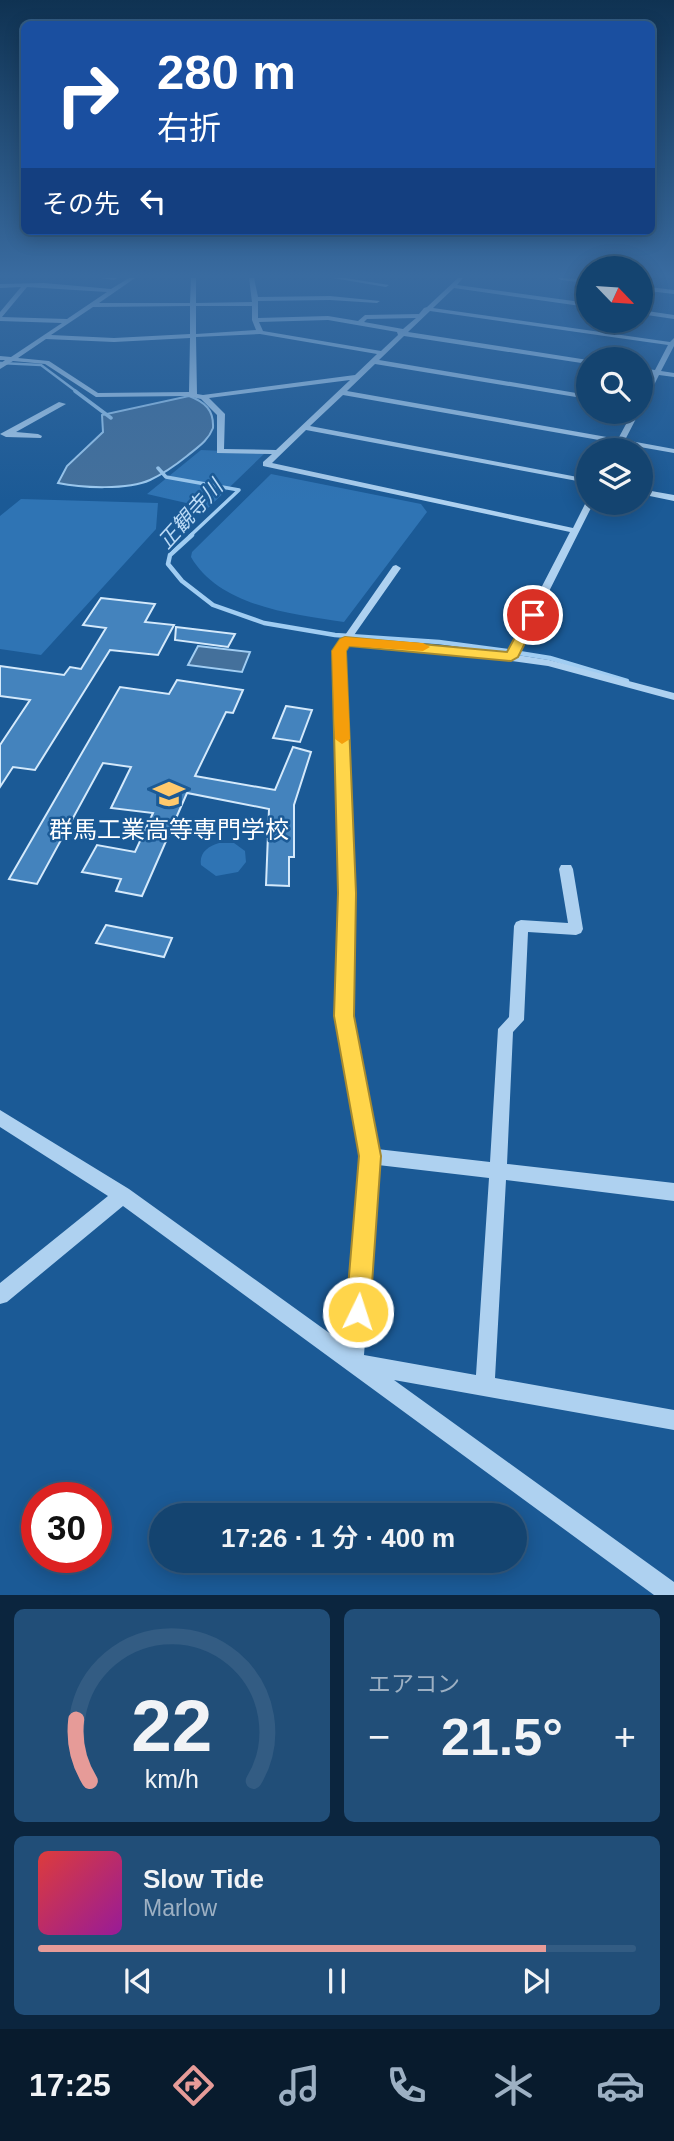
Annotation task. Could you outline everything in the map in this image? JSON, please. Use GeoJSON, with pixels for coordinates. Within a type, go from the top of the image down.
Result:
{"type":"FeatureCollection","features":[{"type":"Feature","properties":{"kind":"street"},"geometry":{"type":"LineString","coordinates":[[0,367],[22,352]]}},
{"type":"Feature","properties":{"kind":"street"},"geometry":{"type":"LineString","coordinates":[[192,352],[193,394]]}},
{"type":"Feature","properties":{"kind":"street"},"geometry":{"type":"LineString","coordinates":[[528,352],[576,360]]}},
{"type":"Feature","properties":{"kind":"street"},"geometry":{"type":"LineString","coordinates":[[653,382],[668,352]]}},
{"type":"Feature","properties":{"kind":"street"},"geometry":{"type":"LineString","coordinates":[[381,353],[266,464],[576,531]]}},
{"type":"Feature","properties":{"kind":"street"},"geometry":{"type":"LineString","coordinates":[[0,358],[51,364],[96,395],[193,394],[203,397],[356,377]]}},
{"type":"Feature","properties":{"kind":"street"},"geometry":{"type":"LineString","coordinates":[[372,361],[576,395]]}},
{"type":"Feature","properties":{"kind":"street"},"geometry":{"type":"LineString","coordinates":[[653,372],[674,375]]}},
{"type":"Feature","properties":{"kind":"street"},"geometry":{"type":"LineString","coordinates":[[340,392],[577,438]]}},
{"type":"Feature","properties":{"kind":"street"},"geometry":{"type":"LineString","coordinates":[[203,397],[221,414],[220,451],[276,452]]}},
{"type":"Feature","properties":{"kind":"street"},"geometry":{"type":"LineString","coordinates":[[3,434],[62,404]]}},
{"type":"Feature","properties":{"kind":"street"},"geometry":{"type":"LineString","coordinates":[[303,427],[576,479]]}},
{"type":"Feature","properties":{"kind":"street"},"geometry":{"type":"LineString","coordinates":[[3,434],[38,436]]}},
{"type":"Feature","properties":{"kind":"street"},"geometry":{"type":"LineString","coordinates":[[653,449],[674,451]]}},
{"type":"Feature","properties":{"kind":"street"},"geometry":{"type":"LineString","coordinates":[[653,494],[674,498]]}},
{"type":"Feature","properties":{"kind":"street"},"geometry":{"type":"LineString","coordinates":[[511,657],[584,515]]}},
{"type":"Feature","properties":{"kind":"street"},"geometry":{"type":"LineString","coordinates":[[354,1363],[370,1156],[344,1016],[347,893],[339,651],[396,568]]}},
{"type":"Feature","properties":{"kind":"street"},"geometry":{"type":"LineString","coordinates":[[345,641],[549,663],[674,697]]}},
{"type":"Feature","properties":{"kind":"street"},"geometry":{"type":"LineString","coordinates":[[485,1387],[506,1029],[516,1020],[521,926],[576,929],[566,869]]}},
{"type":"Feature","properties":{"kind":"street"},"geometry":{"type":"LineString","coordinates":[[0,1118],[123,1195],[673,1595]]}},
{"type":"Feature","properties":{"kind":"street"},"geometry":{"type":"LineString","coordinates":[[370,1156],[674,1192]]}},
{"type":"Feature","properties":{"kind":"street"},"geometry":{"type":"LineString","coordinates":[[0,1294],[123,1195]]}},
{"type":"Feature","properties":{"kind":"street"},"geometry":{"type":"LineString","coordinates":[[354,1363],[674,1420]]}},
{"type":"Feature","properties":{"kind":"shaded area"},"geometry":{"type":"Polygon","coordinates":[[[189,396],[207,408],[212,416],[213,428],[202,443],[170,469],[150,480],[117,487],[58,483],[67,466],[103,432],[102,415],[189,396]]]}},
{"type":"Feature","properties":{"kind":"shaded area"},"geometry":{"type":"Polygon","coordinates":[[[201,450],[265,453],[208,508],[147,494],[201,450]]]}},
{"type":"Feature","properties":{"kind":"shaded area"},"geometry":{"type":"Polygon","coordinates":[[[271,474],[421,504],[427,512],[344,622],[281,611],[239,597],[204,574],[191,557],[192,552],[271,474]]]}},
{"type":"Feature","properties":{"kind":"shaded area"},"geometry":{"type":"Polygon","coordinates":[[[21,499],[158,503],[156,529],[41,655],[0,649],[0,516],[21,499]]]}},
{"type":"Feature","properties":{"kind":"shaded area"},"geometry":{"type":"Polygon","coordinates":[[[198,646],[250,652],[242,672],[188,665],[198,646]]]}},
{"type":"Feature","properties":{"kind":"shaded area"},"geometry":{"type":"Polygon","coordinates":[[[219,843],[234,843],[245,851],[246,862],[238,872],[216,876],[201,865],[201,857],[205,851],[219,843]]]}},
{"type":"Feature","properties":{"kind":"building"},"geometry":{"type":"Polygon","coordinates":[[[101,598],[155,604],[145,622],[174,625],[158,655],[110,650],[35,770],[13,767],[0,787],[0,745],[30,700],[0,696],[0,666],[64,675],[70,667],[81,669],[106,628],[83,625],[101,598]]]}},
{"type":"Feature","properties":{"kind":"building"},"geometry":{"type":"Polygon","coordinates":[[[176,627],[235,634],[228,647],[175,640],[176,627]]]}},
{"type":"Feature","properties":{"kind":"building"},"geometry":{"type":"Polygon","coordinates":[[[177,680],[243,690],[233,713],[226,712],[195,776],[275,790],[293,747],[311,752],[294,805],[294,857],[289,857],[289,886],[266,885],[269,809],[187,793],[142,896],[116,891],[121,879],[82,872],[97,845],[135,852],[153,813],[111,808],[131,767],[103,763],[37,884],[9,879],[120,687],[169,694],[177,680]]]}},
{"type":"Feature","properties":{"kind":"building"},"geometry":{"type":"Polygon","coordinates":[[[286,706],[312,710],[300,742],[273,738],[286,706]]]}},
{"type":"Feature","properties":{"kind":"building"},"geometry":{"type":"Polygon","coordinates":[[[106,925],[172,938],[164,957],[96,943],[106,925]]]}},
{"type":"Feature","properties":{"kind":"waterway","name":"正観寺川"},"geometry":{"type":"LineString","coordinates":[[0,363],[41,365],[77,392]]}},
{"type":"Feature","properties":{"kind":"waterway","name":"正観寺川"},"geometry":{"type":"LineString","coordinates":[[75,391],[111,418]]}},
{"type":"Feature","properties":{"kind":"waterway","name":"正観寺川"},"geometry":{"type":"LineString","coordinates":[[158,468],[166,477],[239,490],[190,536]]}},
{"type":"Feature","properties":{"kind":"waterway","name":"正観寺川"},"geometry":{"type":"LineString","coordinates":[[192,535],[170,555],[168,564],[182,581],[213,605],[264,623],[335,635],[439,642],[507,651]]}},
{"type":"Feature","properties":{"kind":"waterway","name":"正観寺川"},"geometry":{"type":"LineString","coordinates":[[519,653],[550,658],[627,681]]}},
{"type":"Feature","properties":{"kind":"slow traffic"},"geometry":{"type":"LineString","coordinates":[[342,739],[339,651],[345,641],[423,647]]}},
{"type":"Feature","properties":{"kind":"place","name":"群馬工業高等専門学校"},"geometry":{"type":"Point","coordinates":[169,794]}},
{"type":"Feature","properties":{"kind":"route"},"geometry":{"type":"LineString","coordinates":[[358,1312],[370,1156],[344,1016],[347,893],[339,651],[345,641],[511,657],[533,615]]}}]}
